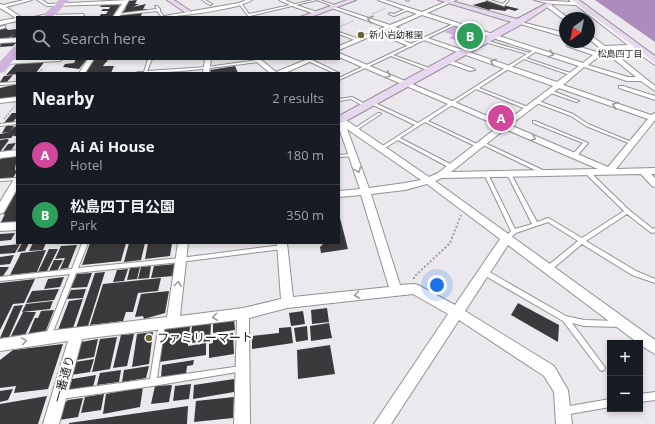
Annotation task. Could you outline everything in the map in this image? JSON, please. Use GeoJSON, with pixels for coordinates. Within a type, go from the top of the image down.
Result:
{"type":"FeatureCollection","features":[{"type":"Feature","properties":{"kind":"main road"},"geometry":{"type":"LineString","coordinates":[[48,16],[62,2]]}},
{"type":"Feature","properties":{"kind":"main road"},"geometry":{"type":"LineString","coordinates":[[3,66],[16,51]]}},
{"type":"Feature","properties":{"kind":"street"},"geometry":{"type":"LineString","coordinates":[[1,6],[30,0]]}},
{"type":"Feature","properties":{"kind":"street"},"geometry":{"type":"LineString","coordinates":[[39,0],[47,5],[62,2],[126,1]]}},
{"type":"Feature","properties":{"kind":"street"},"geometry":{"type":"LineString","coordinates":[[170,0],[193,16]]}},
{"type":"Feature","properties":{"kind":"street"},"geometry":{"type":"LineString","coordinates":[[212,6],[218,0]]}},
{"type":"Feature","properties":{"kind":"street"},"geometry":{"type":"LineString","coordinates":[[167,16],[212,6],[240,4],[250,0]]}},
{"type":"Feature","properties":{"kind":"street"},"geometry":{"type":"LineString","coordinates":[[281,0],[299,7]]}},
{"type":"Feature","properties":{"kind":"street"},"geometry":{"type":"LineString","coordinates":[[380,0],[456,24],[490,39],[536,50],[628,79],[642,79]]}},
{"type":"Feature","properties":{"kind":"street"},"geometry":{"type":"LineString","coordinates":[[536,0],[549,3],[576,2],[632,47],[652,59]]}},
{"type":"Feature","properties":{"kind":"street"},"geometry":{"type":"LineString","coordinates":[[572,0],[652,59]]}},
{"type":"Feature","properties":{"kind":"street"},"geometry":{"type":"LineString","coordinates":[[117,15],[126,1]]}},
{"type":"Feature","properties":{"kind":"street"},"geometry":{"type":"LineString","coordinates":[[307,16],[349,1]]}},
{"type":"Feature","properties":{"kind":"street"},"geometry":{"type":"LineString","coordinates":[[340,48],[448,1],[559,33]]}},
{"type":"Feature","properties":{"kind":"street"},"geometry":{"type":"LineString","coordinates":[[549,3],[559,12]]}},
{"type":"Feature","properties":{"kind":"street"},"geometry":{"type":"LineString","coordinates":[[340,119],[490,39],[549,3]]}},
{"type":"Feature","properties":{"kind":"street"},"geometry":{"type":"LineString","coordinates":[[1,6],[16,17]]}},
{"type":"Feature","properties":{"kind":"street"},"geometry":{"type":"LineString","coordinates":[[335,7],[557,85],[654,116],[610,171]]}},
{"type":"Feature","properties":{"kind":"street"},"geometry":{"type":"LineString","coordinates":[[1,26],[16,19]]}},
{"type":"Feature","properties":{"kind":"street"},"geometry":{"type":"LineString","coordinates":[[396,39],[411,45]]}},
{"type":"Feature","properties":{"kind":"street"},"geometry":{"type":"LineString","coordinates":[[0,41],[16,40]]}},
{"type":"Feature","properties":{"kind":"street"},"geometry":{"type":"LineString","coordinates":[[595,41],[655,89]]}},
{"type":"Feature","properties":{"kind":"street"},"geometry":{"type":"LineString","coordinates":[[595,44],[603,47],[632,47]]}},
{"type":"Feature","properties":{"kind":"street"},"geometry":{"type":"LineString","coordinates":[[340,194],[416,185],[441,175],[597,54],[603,47]]}},
{"type":"Feature","properties":{"kind":"street"},"geometry":{"type":"LineString","coordinates":[[577,48],[597,54]]}},
{"type":"Feature","properties":{"kind":"street"},"geometry":{"type":"LineString","coordinates":[[340,54],[610,171]]}},
{"type":"Feature","properties":{"kind":"street"},"geometry":{"type":"LineString","coordinates":[[3,66],[52,60]]}},
{"type":"Feature","properties":{"kind":"street"},"geometry":{"type":"LineString","coordinates":[[83,72],[90,60]]}},
{"type":"Feature","properties":{"kind":"street"},"geometry":{"type":"LineString","coordinates":[[207,71],[208,60]]}},
{"type":"Feature","properties":{"kind":"street"},"geometry":{"type":"LineString","coordinates":[[257,60],[273,72]]}},
{"type":"Feature","properties":{"kind":"street"},"geometry":{"type":"LineString","coordinates":[[281,72],[311,60]]}},
{"type":"Feature","properties":{"kind":"street"},"geometry":{"type":"LineString","coordinates":[[447,61],[472,70]]}},
{"type":"Feature","properties":{"kind":"street"},"geometry":{"type":"LineString","coordinates":[[621,87],[655,98]]}},
{"type":"Feature","properties":{"kind":"street"},"geometry":{"type":"LineString","coordinates":[[0,101],[16,101]]}},
{"type":"Feature","properties":{"kind":"street"},"geometry":{"type":"LineString","coordinates":[[340,121],[429,181],[464,208],[510,235],[548,269],[655,348]]}},
{"type":"Feature","properties":{"kind":"street"},"geometry":{"type":"LineString","coordinates":[[340,123],[366,191],[396,290]]}},
{"type":"Feature","properties":{"kind":"street"},"geometry":{"type":"LineString","coordinates":[[0,155],[16,153]]}},
{"type":"Feature","properties":{"kind":"street"},"geometry":{"type":"LineString","coordinates":[[441,175],[610,171],[655,172]]}},
{"type":"Feature","properties":{"kind":"street"},"geometry":{"type":"LineString","coordinates":[[644,172],[655,184]]}},
{"type":"Feature","properties":{"kind":"street"},"geometry":{"type":"LineString","coordinates":[[0,210],[16,183]]}},
{"type":"Feature","properties":{"kind":"street"},"geometry":{"type":"LineString","coordinates":[[0,228],[16,226]]}},
{"type":"Feature","properties":{"kind":"street"},"geometry":{"type":"LineString","coordinates":[[382,424],[483,272],[510,235]]}},
{"type":"Feature","properties":{"kind":"street"},"geometry":{"type":"LineString","coordinates":[[167,324],[183,244]]}},
{"type":"Feature","properties":{"kind":"street"},"geometry":{"type":"LineString","coordinates":[[282,245],[287,303]]}},
{"type":"Feature","properties":{"kind":"street"},"geometry":{"type":"LineString","coordinates":[[0,345],[48,337],[242,314],[287,303],[414,289],[456,312],[549,371],[561,390],[564,417]]}},
{"type":"Feature","properties":{"kind":"street"},"geometry":{"type":"LineString","coordinates":[[242,314],[242,424]]}},
{"type":"Feature","properties":{"kind":"street","name":"一番通り"},"geometry":{"type":"LineString","coordinates":[[51,424],[77,334]]}},
{"type":"Feature","properties":{"kind":"lane"},"geometry":{"type":"LineString","coordinates":[[203,0],[212,6]]}},
{"type":"Feature","properties":{"kind":"lane"},"geometry":{"type":"LineString","coordinates":[[240,4],[250,16],[317,0],[335,7]]}},
{"type":"Feature","properties":{"kind":"lane"},"geometry":{"type":"LineString","coordinates":[[488,0],[504,5],[508,0]]}},
{"type":"Feature","properties":{"kind":"lane"},"geometry":{"type":"LineString","coordinates":[[156,7],[162,16]]}},
{"type":"Feature","properties":{"kind":"lane"},"geometry":{"type":"LineString","coordinates":[[299,7],[316,13]]}},
{"type":"Feature","properties":{"kind":"lane"},"geometry":{"type":"LineString","coordinates":[[390,14],[394,15],[409,9]]}},
{"type":"Feature","properties":{"kind":"lane"},"geometry":{"type":"LineString","coordinates":[[117,15],[159,10]]}},
{"type":"Feature","properties":{"kind":"lane"},"geometry":{"type":"LineString","coordinates":[[65,16],[82,16]]}},
{"type":"Feature","properties":{"kind":"lane"},"geometry":{"type":"LineString","coordinates":[[340,78],[456,24]]}},
{"type":"Feature","properties":{"kind":"lane"},"geometry":{"type":"LineString","coordinates":[[340,33],[358,40]]}},
{"type":"Feature","properties":{"kind":"lane"},"geometry":{"type":"LineString","coordinates":[[490,39],[529,54]]}},
{"type":"Feature","properties":{"kind":"lane"},"geometry":{"type":"LineString","coordinates":[[382,148],[536,50]]}},
{"type":"Feature","properties":{"kind":"lane"},"geometry":{"type":"LineString","coordinates":[[391,55],[431,70]]}},
{"type":"Feature","properties":{"kind":"lane"},"geometry":{"type":"LineString","coordinates":[[523,58],[571,74]]}},
{"type":"Feature","properties":{"kind":"lane"},"geometry":{"type":"LineString","coordinates":[[145,72],[150,60]]}},
{"type":"Feature","properties":{"kind":"lane"},"geometry":{"type":"LineString","coordinates":[[176,72],[207,71],[257,60]]}},
{"type":"Feature","properties":{"kind":"lane"},"geometry":{"type":"LineString","coordinates":[[311,60],[334,72]]}},
{"type":"Feature","properties":{"kind":"lane"},"geometry":{"type":"LineString","coordinates":[[340,75],[345,76]]}},
{"type":"Feature","properties":{"kind":"lane"},"geometry":{"type":"LineString","coordinates":[[0,84],[16,83]]}},
{"type":"Feature","properties":{"kind":"lane"},"geometry":{"type":"LineString","coordinates":[[476,88],[527,108]]}},
{"type":"Feature","properties":{"kind":"lane"},"geometry":{"type":"LineString","coordinates":[[549,91],[577,101]]}},
{"type":"Feature","properties":{"kind":"lane"},"geometry":{"type":"LineString","coordinates":[[340,100],[352,98],[418,125]]}},
{"type":"Feature","properties":{"kind":"lane"},"geometry":{"type":"LineString","coordinates":[[535,101],[572,115],[587,125],[632,143]]}},
{"type":"Feature","properties":{"kind":"lane"},"geometry":{"type":"LineString","coordinates":[[354,130],[379,114]]}},
{"type":"Feature","properties":{"kind":"lane"},"geometry":{"type":"LineString","coordinates":[[425,121],[546,173]]}},
{"type":"Feature","properties":{"kind":"lane"},"geometry":{"type":"LineString","coordinates":[[534,122],[586,143],[574,156]]}},
{"type":"Feature","properties":{"kind":"lane"},"geometry":{"type":"LineString","coordinates":[[0,125],[16,123]]}},
{"type":"Feature","properties":{"kind":"lane"},"geometry":{"type":"LineString","coordinates":[[397,138],[452,167]]}},
{"type":"Feature","properties":{"kind":"lane"},"geometry":{"type":"LineString","coordinates":[[340,156],[352,155]]}},
{"type":"Feature","properties":{"kind":"lane"},"geometry":{"type":"LineString","coordinates":[[587,172],[627,211],[652,231],[655,230]]}},
{"type":"Feature","properties":{"kind":"lane"},"geometry":{"type":"LineString","coordinates":[[486,174],[510,235],[548,220],[581,242],[634,273],[655,281]]}},
{"type":"Feature","properties":{"kind":"lane"},"geometry":{"type":"LineString","coordinates":[[509,174],[535,224]]}},
{"type":"Feature","properties":{"kind":"lane"},"geometry":{"type":"LineString","coordinates":[[0,180],[16,183]]}},
{"type":"Feature","properties":{"kind":"lane"},"geometry":{"type":"LineString","coordinates":[[548,269],[581,242],[627,211]]}},
{"type":"Feature","properties":{"kind":"lane"},"geometry":{"type":"LineString","coordinates":[[48,337],[85,244]]}},
{"type":"Feature","properties":{"kind":"lane"},"geometry":{"type":"LineString","coordinates":[[0,279],[180,260],[282,245]]}},
{"type":"Feature","properties":{"kind":"lane"},"geometry":{"type":"LineString","coordinates":[[483,272],[565,319],[584,323],[623,324]]}},
{"type":"Feature","properties":{"kind":"lane"},"geometry":{"type":"LineString","coordinates":[[565,319],[602,368]]}},
{"type":"Feature","properties":{"kind":"lane"},"geometry":{"type":"LineString","coordinates":[[153,382],[167,324]]}},
{"type":"Feature","properties":{"kind":"lane"},"geometry":{"type":"LineString","coordinates":[[60,395],[241,369]]}},
{"type":"Feature","properties":{"kind":"lane"},"geometry":{"type":"LineString","coordinates":[[643,398],[655,396]]}},
{"type":"Feature","properties":{"kind":"lane"},"geometry":{"type":"LineString","coordinates":[[564,417],[607,404]]}},
{"type":"Feature","properties":{"kind":"path"},"geometry":{"type":"LineString","coordinates":[[0,125],[16,102]]}},
{"type":"Feature","properties":{"kind":"path"},"geometry":{"type":"LineString","coordinates":[[414,289],[414,277],[450,243],[464,208]]}},
{"type":"Feature","properties":{"kind":"shaded area"},"geometry":{"type":"Polygon","coordinates":[[[595,0],[655,0],[655,42],[595,0]]]}},
{"type":"Feature","properties":{"kind":"shaded area"},"geometry":{"type":"Polygon","coordinates":[[[456,26],[489,36],[472,46],[449,38],[453,35],[444,32],[456,26]]]}},
{"type":"Feature","properties":{"kind":"building"},"geometry":{"type":"Polygon","coordinates":[[[137,0],[135,4],[139,4],[133,7],[146,4],[143,9],[147,9],[146,12],[121,13],[125,10],[128,1],[137,0]]]}},
{"type":"Feature","properties":{"kind":"building"},"geometry":{"type":"Polygon","coordinates":[[[487,1],[519,9],[515,11],[508,9],[505,11],[489,10],[473,5],[487,1]]]}},
{"type":"Feature","properties":{"kind":"building"},"geometry":{"type":"Polygon","coordinates":[[[121,3],[113,16],[100,16],[101,14],[106,14],[108,11],[101,11],[103,9],[109,9],[110,7],[100,7],[102,4],[121,3]]]}},
{"type":"Feature","properties":{"kind":"building"},"geometry":{"type":"Polygon","coordinates":[[[142,13],[141,16],[120,16],[121,14],[142,13]]]}},
{"type":"Feature","properties":{"kind":"building"},"geometry":{"type":"Polygon","coordinates":[[[5,27],[8,30],[16,29],[16,39],[9,39],[14,34],[8,39],[0,40],[0,29],[5,27]]]}},
{"type":"Feature","properties":{"kind":"building"},"geometry":{"type":"Polygon","coordinates":[[[16,42],[13,46],[0,47],[1,43],[16,42]]]}},
{"type":"Feature","properties":{"kind":"building"},"geometry":{"type":"Polygon","coordinates":[[[76,60],[86,60],[79,69],[63,67],[65,64],[74,63],[76,60]]]}},
{"type":"Feature","properties":{"kind":"building"},"geometry":{"type":"Polygon","coordinates":[[[93,60],[108,60],[103,66],[114,66],[111,72],[86,72],[93,60]]]}},
{"type":"Feature","properties":{"kind":"building"},"geometry":{"type":"Polygon","coordinates":[[[45,61],[37,72],[16,72],[16,74],[6,75],[17,63],[45,61]]]}},
{"type":"Feature","properties":{"kind":"building"},"geometry":{"type":"Polygon","coordinates":[[[235,66],[238,72],[211,72],[210,70],[235,66]]]}},
{"type":"Feature","properties":{"kind":"building"},"geometry":{"type":"Polygon","coordinates":[[[13,75],[7,82],[0,82],[4,76],[13,75]]]}},
{"type":"Feature","properties":{"kind":"building"},"geometry":{"type":"Polygon","coordinates":[[[16,84],[16,97],[0,99],[0,88],[16,84]]]}},
{"type":"Feature","properties":{"kind":"building"},"geometry":{"type":"Polygon","coordinates":[[[12,113],[16,113],[16,118],[13,122],[4,123],[12,113]]]}},
{"type":"Feature","properties":{"kind":"building"},"geometry":{"type":"Polygon","coordinates":[[[6,126],[14,126],[10,131],[16,126],[16,136],[13,136],[15,133],[11,138],[0,139],[0,134],[10,132],[2,133],[6,126]]]}},
{"type":"Feature","properties":{"kind":"building"},"geometry":{"type":"Polygon","coordinates":[[[0,140],[9,140],[0,152],[0,140]]]}},
{"type":"Feature","properties":{"kind":"building"},"geometry":{"type":"Polygon","coordinates":[[[16,143],[10,152],[2,152],[8,144],[16,143]]]}},
{"type":"Feature","properties":{"kind":"building"},"geometry":{"type":"Polygon","coordinates":[[[16,156],[16,173],[13,178],[0,179],[0,160],[2,157],[16,156]]]}},
{"type":"Feature","properties":{"kind":"building"},"geometry":{"type":"Polygon","coordinates":[[[16,192],[16,223],[0,224],[5,214],[3,215],[16,192]]]}},
{"type":"Feature","properties":{"kind":"building"},"geometry":{"type":"Polygon","coordinates":[[[340,218],[348,249],[321,253],[320,247],[323,244],[340,244],[340,218]]]}},
{"type":"Feature","properties":{"kind":"building"},"geometry":{"type":"Polygon","coordinates":[[[15,233],[11,240],[0,241],[0,234],[15,233]]]}},
{"type":"Feature","properties":{"kind":"building"},"geometry":{"type":"Polygon","coordinates":[[[20,244],[15,253],[0,254],[0,246],[20,244]]]}},
{"type":"Feature","properties":{"kind":"building"},"geometry":{"type":"Polygon","coordinates":[[[21,244],[28,244],[25,251],[17,252],[21,244]]]}},
{"type":"Feature","properties":{"kind":"building"},"geometry":{"type":"Polygon","coordinates":[[[32,244],[46,244],[43,250],[29,251],[32,244]]]}},
{"type":"Feature","properties":{"kind":"building"},"geometry":{"type":"Polygon","coordinates":[[[90,244],[126,244],[121,261],[82,265],[90,244]]]}},
{"type":"Feature","properties":{"kind":"building"},"geometry":{"type":"Polygon","coordinates":[[[129,244],[145,244],[141,260],[124,262],[129,244]]]}},
{"type":"Feature","properties":{"kind":"building"},"geometry":{"type":"Polygon","coordinates":[[[148,244],[172,244],[170,256],[145,259],[148,244]]]}},
{"type":"Feature","properties":{"kind":"building"},"geometry":{"type":"Polygon","coordinates":[[[77,245],[68,268],[60,269],[65,258],[55,259],[61,246],[77,245]]]}},
{"type":"Feature","properties":{"kind":"building"},"geometry":{"type":"Polygon","coordinates":[[[49,249],[58,249],[47,271],[38,272],[49,249]]]}},
{"type":"Feature","properties":{"kind":"building"},"geometry":{"type":"Polygon","coordinates":[[[46,250],[37,272],[10,275],[21,253],[46,250]]]}},
{"type":"Feature","properties":{"kind":"building"},"geometry":{"type":"Polygon","coordinates":[[[14,255],[10,264],[0,265],[0,257],[14,255]]]}},
{"type":"Feature","properties":{"kind":"building"},"geometry":{"type":"Polygon","coordinates":[[[54,260],[63,260],[57,271],[49,271],[54,260]]]}},
{"type":"Feature","properties":{"kind":"building"},"geometry":{"type":"Polygon","coordinates":[[[175,264],[173,276],[151,278],[154,266],[175,264]]]}},
{"type":"Feature","properties":{"kind":"building"},"geometry":{"type":"Polygon","coordinates":[[[151,266],[149,278],[138,279],[141,267],[151,266]]]}},
{"type":"Feature","properties":{"kind":"building"},"geometry":{"type":"Polygon","coordinates":[[[0,267],[9,267],[3,276],[0,276],[0,267]]]}},
{"type":"Feature","properties":{"kind":"building"},"geometry":{"type":"Polygon","coordinates":[[[140,267],[137,279],[127,280],[130,268],[140,267]]]}},
{"type":"Feature","properties":{"kind":"building"},"geometry":{"type":"Polygon","coordinates":[[[128,269],[124,281],[113,282],[117,270],[128,269]]]}},
{"type":"Feature","properties":{"kind":"building"},"geometry":{"type":"Polygon","coordinates":[[[105,272],[88,326],[76,328],[95,273],[105,272]]]}},
{"type":"Feature","properties":{"kind":"building"},"geometry":{"type":"Polygon","coordinates":[[[92,273],[87,287],[71,288],[77,274],[92,273]]]}},
{"type":"Feature","properties":{"kind":"building"},"geometry":{"type":"Polygon","coordinates":[[[64,277],[60,287],[44,289],[48,279],[64,277]]]}},
{"type":"Feature","properties":{"kind":"building"},"geometry":{"type":"Polygon","coordinates":[[[161,278],[158,291],[138,293],[133,312],[126,312],[123,321],[90,325],[103,284],[161,278]]]}},
{"type":"Feature","properties":{"kind":"building"},"geometry":{"type":"Polygon","coordinates":[[[35,279],[24,303],[13,304],[0,330],[0,283],[35,279]]]}},
{"type":"Feature","properties":{"kind":"building"},"geometry":{"type":"Polygon","coordinates":[[[59,289],[54,300],[26,303],[32,291],[59,289]]]}},
{"type":"Feature","properties":{"kind":"building"},"geometry":{"type":"Polygon","coordinates":[[[86,289],[83,298],[67,299],[71,290],[86,289]]]}},
{"type":"Feature","properties":{"kind":"building"},"geometry":{"type":"Polygon","coordinates":[[[169,291],[165,313],[144,319],[143,316],[135,317],[141,294],[169,291]]]}},
{"type":"Feature","properties":{"kind":"building"},"geometry":{"type":"Polygon","coordinates":[[[83,299],[73,328],[58,330],[69,301],[83,299]]]}},
{"type":"Feature","properties":{"kind":"building"},"geometry":{"type":"Polygon","coordinates":[[[53,301],[50,309],[22,312],[26,304],[53,301]]]}},
{"type":"Feature","properties":{"kind":"building"},"geometry":{"type":"Polygon","coordinates":[[[518,303],[559,325],[558,342],[511,315],[518,303]]]}},
{"type":"Feature","properties":{"kind":"building"},"geometry":{"type":"Polygon","coordinates":[[[23,305],[9,337],[0,338],[14,306],[23,305]]]}},
{"type":"Feature","properties":{"kind":"building"},"geometry":{"type":"Polygon","coordinates":[[[327,308],[329,322],[312,324],[311,310],[327,308]]]}},
{"type":"Feature","properties":{"kind":"building"},"geometry":{"type":"Polygon","coordinates":[[[54,310],[45,333],[28,335],[35,318],[38,318],[41,311],[54,310]]]}},
{"type":"Feature","properties":{"kind":"building"},"geometry":{"type":"Polygon","coordinates":[[[303,311],[305,324],[291,326],[289,313],[303,311]]]}},
{"type":"Feature","properties":{"kind":"building"},"geometry":{"type":"Polygon","coordinates":[[[23,312],[36,312],[25,335],[11,336],[23,312]]]}},
{"type":"Feature","properties":{"kind":"building"},"geometry":{"type":"Polygon","coordinates":[[[234,319],[235,330],[213,333],[213,323],[234,319]]]}},
{"type":"Feature","properties":{"kind":"building"},"geometry":{"type":"Polygon","coordinates":[[[211,323],[210,341],[190,343],[192,326],[211,323]]]}},
{"type":"Feature","properties":{"kind":"building"},"geometry":{"type":"Polygon","coordinates":[[[329,323],[332,338],[311,341],[310,326],[329,323]]]}},
{"type":"Feature","properties":{"kind":"building"},"geometry":{"type":"Polygon","coordinates":[[[190,326],[188,346],[206,343],[206,355],[159,362],[163,329],[190,326]]]}},
{"type":"Feature","properties":{"kind":"building"},"geometry":{"type":"Polygon","coordinates":[[[307,326],[308,340],[296,342],[294,328],[307,326]]]}},
{"type":"Feature","properties":{"kind":"building"},"geometry":{"type":"Polygon","coordinates":[[[291,327],[293,343],[252,349],[252,336],[279,333],[279,328],[291,327]]]}},
{"type":"Feature","properties":{"kind":"building"},"geometry":{"type":"Polygon","coordinates":[[[153,332],[149,364],[132,367],[137,334],[153,332]]]}},
{"type":"Feature","properties":{"kind":"building"},"geometry":{"type":"Polygon","coordinates":[[[233,333],[234,354],[209,358],[209,344],[213,343],[213,337],[233,333]]]}},
{"type":"Feature","properties":{"kind":"building"},"geometry":{"type":"Polygon","coordinates":[[[134,334],[127,366],[113,368],[121,335],[134,334]]]}},
{"type":"Feature","properties":{"kind":"building"},"geometry":{"type":"Polygon","coordinates":[[[117,337],[110,369],[92,372],[100,339],[117,337]]]}},
{"type":"Feature","properties":{"kind":"building"},"geometry":{"type":"Polygon","coordinates":[[[98,339],[94,357],[77,360],[81,342],[98,339]]]}},
{"type":"Feature","properties":{"kind":"building"},"geometry":{"type":"Polygon","coordinates":[[[63,344],[48,389],[14,393],[16,386],[0,388],[0,360],[13,350],[63,344]]]}},
{"type":"Feature","properties":{"kind":"building"},"geometry":{"type":"Polygon","coordinates":[[[330,345],[335,374],[298,379],[297,350],[330,345]]]}},
{"type":"Feature","properties":{"kind":"building"},"geometry":{"type":"Polygon","coordinates":[[[94,359],[90,372],[71,375],[75,362],[94,359]]]}},
{"type":"Feature","properties":{"kind":"building"},"geometry":{"type":"Polygon","coordinates":[[[194,360],[193,365],[187,366],[186,374],[161,378],[162,365],[194,360]]]}},
{"type":"Feature","properties":{"kind":"building"},"geometry":{"type":"Polygon","coordinates":[[[149,366],[146,378],[122,382],[124,370],[149,366]]]}},
{"type":"Feature","properties":{"kind":"building"},"geometry":{"type":"Polygon","coordinates":[[[121,370],[119,382],[97,385],[100,373],[121,370]]]}},
{"type":"Feature","properties":{"kind":"building"},"geometry":{"type":"Polygon","coordinates":[[[96,375],[93,387],[69,391],[72,379],[96,375]]]}},
{"type":"Feature","properties":{"kind":"building"},"geometry":{"type":"Polygon","coordinates":[[[234,379],[234,392],[193,399],[194,385],[234,379]]]}},
{"type":"Feature","properties":{"kind":"building"},"geometry":{"type":"Polygon","coordinates":[[[191,384],[189,399],[173,401],[175,386],[191,384]]]}},
{"type":"Feature","properties":{"kind":"building"},"geometry":{"type":"Polygon","coordinates":[[[172,385],[169,402],[151,404],[155,386],[172,385]]]}},
{"type":"Feature","properties":{"kind":"building"},"geometry":{"type":"Polygon","coordinates":[[[143,387],[140,407],[103,414],[106,394],[143,387]]]}},
{"type":"Feature","properties":{"kind":"building"},"geometry":{"type":"Polygon","coordinates":[[[13,389],[8,400],[0,402],[0,391],[13,389]]]}},
{"type":"Feature","properties":{"kind":"building"},"geometry":{"type":"Polygon","coordinates":[[[104,394],[101,410],[81,413],[85,397],[104,394]]]}},
{"type":"Feature","properties":{"kind":"building"},"geometry":{"type":"Polygon","coordinates":[[[47,396],[38,424],[0,424],[0,404],[47,396]]]}},
{"type":"Feature","properties":{"kind":"building"},"geometry":{"type":"Polygon","coordinates":[[[234,397],[233,418],[194,422],[196,401],[234,397]]]}},
{"type":"Feature","properties":{"kind":"building"},"geometry":{"type":"Polygon","coordinates":[[[83,398],[78,417],[59,420],[63,405],[68,400],[83,398]]]}},
{"type":"Feature","properties":{"kind":"building"},"geometry":{"type":"Polygon","coordinates":[[[188,406],[187,424],[69,424],[69,423],[188,406]]]}},
{"type":"Feature","properties":{"kind":"place","name":"新小岩幼稚園"},"geometry":{"type":"Point","coordinates":[361,35]}},
{"type":"Feature","properties":{"kind":"place","name":"松島四丁目公園"},"geometry":{"type":"Point","coordinates":[470,36]}},
{"type":"Feature","properties":{"kind":"place","name":"Ai Ai House"},"geometry":{"type":"Point","coordinates":[501,118]}},
{"type":"Feature","properties":{"kind":"place","name":"ファミリーマート"},"geometry":{"type":"Point","coordinates":[149,338]}},
{"type":"Feature","properties":{"kind":"district","name":"松島四丁目"},"geometry":{"type":"Point","coordinates":[620,54]}}]}
